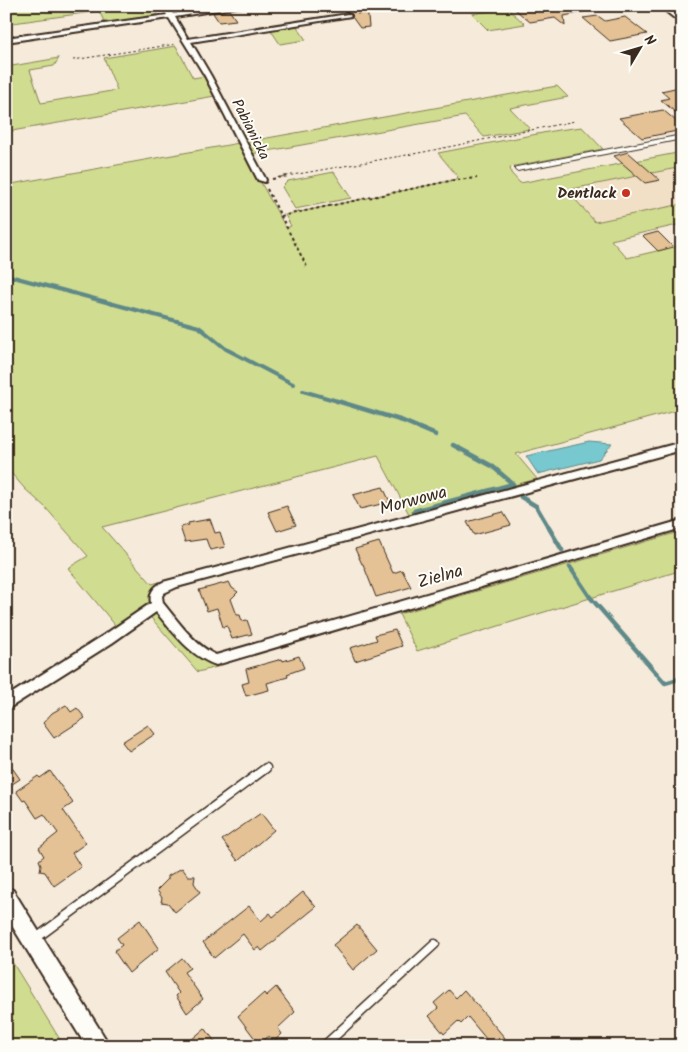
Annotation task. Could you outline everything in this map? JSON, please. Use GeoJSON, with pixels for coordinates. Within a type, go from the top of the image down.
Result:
{"type":"FeatureCollection","features":[{"type":"Feature","properties":{"kind":"main road"},"geometry":{"type":"LineString","coordinates":[[663,6],[682,21]]}},
{"type":"Feature","properties":{"kind":"street","name":"Pabianicka"},"geometry":{"type":"LineString","coordinates":[[165,6],[187,41],[262,180]]}},
{"type":"Feature","properties":{"kind":"street"},"geometry":{"type":"LineString","coordinates":[[6,40],[240,6]]}},
{"type":"Feature","properties":{"kind":"street"},"geometry":{"type":"LineString","coordinates":[[187,41],[348,16]]}},
{"type":"Feature","properties":{"kind":"street","name":"Morwowa"},"geometry":{"type":"LineString","coordinates":[[6,704],[100,644],[156,599],[162,586],[682,446]]}},
{"type":"Feature","properties":{"kind":"street","name":"Zielna"},"geometry":{"type":"LineString","coordinates":[[156,599],[209,659],[216,660],[682,524]]}},
{"type":"Feature","properties":{"kind":"street"},"geometry":{"type":"LineString","coordinates":[[6,897],[99,1046]]}},
{"type":"Feature","properties":{"kind":"lane"},"geometry":{"type":"LineString","coordinates":[[517,169],[682,137]]}},
{"type":"Feature","properties":{"kind":"lane"},"geometry":{"type":"LineString","coordinates":[[33,940],[266,768]]}},
{"type":"Feature","properties":{"kind":"lane"},"geometry":{"type":"LineString","coordinates":[[324,1046],[435,944]]}},
{"type":"Feature","properties":{"kind":"path"},"geometry":{"type":"LineString","coordinates":[[348,16],[405,6]]}},
{"type":"Feature","properties":{"kind":"path"},"geometry":{"type":"LineString","coordinates":[[73,60],[187,41]]}},
{"type":"Feature","properties":{"kind":"path"},"geometry":{"type":"LineString","coordinates":[[262,180],[424,152],[575,121]]}},
{"type":"Feature","properties":{"kind":"path"},"geometry":{"type":"LineString","coordinates":[[281,216],[400,190],[454,180],[461,181],[466,178],[477,178]]}},
{"type":"Feature","properties":{"kind":"path","name":"Pabianicka"},"geometry":{"type":"LineString","coordinates":[[262,180],[307,267]]}},
{"type":"Feature","properties":{"kind":"shaded area","name":"Dentlack"},"geometry":{"type":"Polygon","coordinates":[[[682,167],[682,204],[595,222],[567,190],[682,167]]]}},
{"type":"Feature","properties":{"kind":"green space"},"geometry":{"type":"Polygon","coordinates":[[[6,6],[163,6],[164,8],[153,16],[105,23],[99,11],[6,24],[6,6]]]}},
{"type":"Feature","properties":{"kind":"green space"},"geometry":{"type":"Polygon","coordinates":[[[507,8],[525,24],[488,30],[472,14],[507,8]]]}},
{"type":"Feature","properties":{"kind":"green space"},"geometry":{"type":"Polygon","coordinates":[[[296,25],[306,40],[280,44],[270,29],[296,25]]]}},
{"type":"Feature","properties":{"kind":"green space"},"geometry":{"type":"Polygon","coordinates":[[[176,46],[193,78],[205,76],[215,96],[6,132],[6,67],[59,58],[54,66],[30,70],[41,103],[117,90],[104,58],[176,46]]]}},
{"type":"Feature","properties":{"kind":"green space"},"geometry":{"type":"Polygon","coordinates":[[[557,86],[568,97],[510,108],[530,129],[484,137],[465,116],[251,154],[245,142],[557,86]]]}},
{"type":"Feature","properties":{"kind":"green space"},"geometry":{"type":"Polygon","coordinates":[[[582,127],[603,149],[510,167],[511,173],[520,183],[682,152],[682,167],[567,190],[595,222],[682,204],[682,224],[611,240],[627,258],[682,245],[682,409],[516,454],[537,479],[409,514],[378,456],[102,527],[152,584],[163,581],[157,605],[221,666],[198,672],[146,612],[120,631],[68,568],[88,556],[45,507],[25,489],[6,467],[6,185],[239,143],[286,228],[291,226],[285,215],[454,180],[458,177],[438,153],[582,127]]]}},
{"type":"Feature","properties":{"kind":"green space"},"geometry":{"type":"Polygon","coordinates":[[[334,172],[351,198],[295,209],[282,187],[288,181],[334,172]]]}},
{"type":"Feature","properties":{"kind":"green space"},"geometry":{"type":"Polygon","coordinates":[[[682,531],[682,570],[417,651],[399,614],[682,531]]]}},
{"type":"Feature","properties":{"kind":"green space"},"geometry":{"type":"Polygon","coordinates":[[[6,952],[64,1046],[6,1046],[6,952]]]}},
{"type":"Feature","properties":{"kind":"water"},"geometry":{"type":"Polygon","coordinates":[[[589,442],[612,444],[599,459],[538,474],[526,456],[589,442]]]}},
{"type":"Feature","properties":{"kind":"building"},"geometry":{"type":"Polygon","coordinates":[[[343,6],[367,6],[369,27],[360,28],[352,14],[343,6]]]}},
{"type":"Feature","properties":{"kind":"building"},"geometry":{"type":"Polygon","coordinates":[[[511,6],[584,6],[584,12],[564,16],[565,26],[555,18],[530,22],[511,6]]]}},
{"type":"Feature","properties":{"kind":"building"},"geometry":{"type":"Polygon","coordinates":[[[229,10],[236,20],[219,22],[213,13],[229,10]]]}},
{"type":"Feature","properties":{"kind":"building"},"geometry":{"type":"Polygon","coordinates":[[[598,16],[605,21],[625,17],[647,34],[610,41],[583,18],[598,16]]]}},
{"type":"Feature","properties":{"kind":"building"},"geometry":{"type":"Polygon","coordinates":[[[675,88],[682,94],[682,118],[661,100],[669,98],[661,91],[675,88]]]}},
{"type":"Feature","properties":{"kind":"building"},"geometry":{"type":"Polygon","coordinates":[[[663,110],[682,126],[682,130],[642,138],[619,118],[663,110]]]}},
{"type":"Feature","properties":{"kind":"building"},"geometry":{"type":"Polygon","coordinates":[[[628,152],[660,180],[645,183],[614,156],[628,152]]]}},
{"type":"Feature","properties":{"kind":"building"},"geometry":{"type":"Polygon","coordinates":[[[658,232],[673,247],[658,251],[643,236],[658,232]]]}},
{"type":"Feature","properties":{"kind":"building"},"geometry":{"type":"Polygon","coordinates":[[[383,487],[390,502],[360,509],[353,495],[383,487]]]}},
{"type":"Feature","properties":{"kind":"building"},"geometry":{"type":"Polygon","coordinates":[[[287,506],[296,525],[277,531],[268,512],[287,506]]]}},
{"type":"Feature","properties":{"kind":"building"},"geometry":{"type":"Polygon","coordinates":[[[503,512],[511,525],[474,535],[467,522],[503,512]]]}},
{"type":"Feature","properties":{"kind":"building"},"geometry":{"type":"Polygon","coordinates":[[[210,519],[215,533],[220,532],[225,547],[210,550],[206,539],[185,542],[180,527],[189,525],[188,523],[210,519]]]}},
{"type":"Feature","properties":{"kind":"building"},"geometry":{"type":"Polygon","coordinates":[[[379,542],[393,573],[402,570],[411,587],[376,597],[355,549],[379,542]]]}},
{"type":"Feature","properties":{"kind":"building"},"geometry":{"type":"Polygon","coordinates":[[[229,582],[232,588],[238,592],[231,599],[237,615],[240,615],[242,621],[247,620],[252,634],[232,639],[227,626],[223,627],[217,608],[207,611],[199,590],[229,582]]]}},
{"type":"Feature","properties":{"kind":"building"},"geometry":{"type":"Polygon","coordinates":[[[395,630],[402,646],[355,661],[350,648],[377,640],[375,635],[395,630]]]}},
{"type":"Feature","properties":{"kind":"building"},"geometry":{"type":"Polygon","coordinates":[[[299,656],[304,668],[287,674],[288,677],[267,683],[269,690],[246,696],[242,684],[249,682],[246,669],[299,656]]]}},
{"type":"Feature","properties":{"kind":"building"},"geometry":{"type":"Polygon","coordinates":[[[66,705],[71,712],[77,708],[85,718],[54,738],[43,723],[52,713],[66,705]]]}},
{"type":"Feature","properties":{"kind":"building"},"geometry":{"type":"Polygon","coordinates":[[[148,725],[155,734],[129,751],[122,742],[148,725]]]}},
{"type":"Feature","properties":{"kind":"building"},"geometry":{"type":"Polygon","coordinates":[[[6,759],[20,779],[6,788],[6,759]]]}},
{"type":"Feature","properties":{"kind":"building"},"geometry":{"type":"Polygon","coordinates":[[[50,771],[73,803],[63,810],[86,843],[72,853],[81,867],[54,886],[45,872],[40,871],[41,865],[39,860],[44,856],[39,848],[58,833],[44,814],[37,818],[25,800],[23,801],[16,791],[38,776],[40,778],[50,771]]]}},
{"type":"Feature","properties":{"kind":"building"},"geometry":{"type":"Polygon","coordinates":[[[261,813],[274,830],[238,861],[222,840],[261,813]]]}},
{"type":"Feature","properties":{"kind":"building"},"geometry":{"type":"Polygon","coordinates":[[[182,868],[188,876],[195,876],[194,883],[200,892],[175,912],[168,903],[161,902],[162,898],[157,890],[168,879],[168,876],[182,868]]]}},
{"type":"Feature","properties":{"kind":"building"},"geometry":{"type":"Polygon","coordinates":[[[303,892],[316,907],[262,951],[259,947],[255,950],[243,934],[214,958],[203,942],[249,906],[261,921],[270,913],[273,917],[303,892]]]}},
{"type":"Feature","properties":{"kind":"building"},"geometry":{"type":"Polygon","coordinates":[[[140,920],[159,948],[129,973],[114,951],[122,945],[117,938],[140,920]]]}},
{"type":"Feature","properties":{"kind":"building"},"geometry":{"type":"Polygon","coordinates":[[[357,925],[377,949],[353,970],[333,945],[357,925]]]}},
{"type":"Feature","properties":{"kind":"building"},"geometry":{"type":"Polygon","coordinates":[[[182,958],[190,968],[184,972],[203,999],[187,1013],[176,996],[179,993],[165,972],[182,958]]]}},
{"type":"Feature","properties":{"kind":"building"},"geometry":{"type":"Polygon","coordinates":[[[276,987],[295,1012],[278,1028],[282,1034],[273,1042],[269,1036],[259,1044],[238,1016],[264,993],[266,996],[276,987]]]}},
{"type":"Feature","properties":{"kind":"building"},"geometry":{"type":"Polygon","coordinates":[[[449,990],[456,998],[464,990],[505,1038],[498,1046],[492,1046],[468,1017],[461,1024],[458,1021],[444,1034],[429,1016],[438,1008],[434,1003],[449,990]]]}},
{"type":"Feature","properties":{"kind":"building"},"geometry":{"type":"Polygon","coordinates":[[[205,1028],[218,1046],[184,1046],[205,1028]]]}},
{"type":"Feature","properties":{"kind":"waterway"},"geometry":{"type":"LineString","coordinates":[[6,275],[199,327],[226,349],[293,384]]}},
{"type":"Feature","properties":{"kind":"waterway"},"geometry":{"type":"LineString","coordinates":[[303,391],[341,402]]}},
{"type":"Feature","properties":{"kind":"waterway"},"geometry":{"type":"LineString","coordinates":[[337,401],[403,421],[436,435]]}},
{"type":"Feature","properties":{"kind":"waterway"},"geometry":{"type":"LineString","coordinates":[[414,511],[513,484],[492,466],[453,445]]}},
{"type":"Feature","properties":{"kind":"waterway"},"geometry":{"type":"LineString","coordinates":[[521,497],[536,506],[562,550]]}},
{"type":"Feature","properties":{"kind":"waterway"},"geometry":{"type":"LineString","coordinates":[[570,567],[590,597],[665,683],[682,678]]}},
{"type":"Feature","properties":{"kind":"place","name":"Dentlack"},"geometry":{"type":"Point","coordinates":[626,193]}}]}
